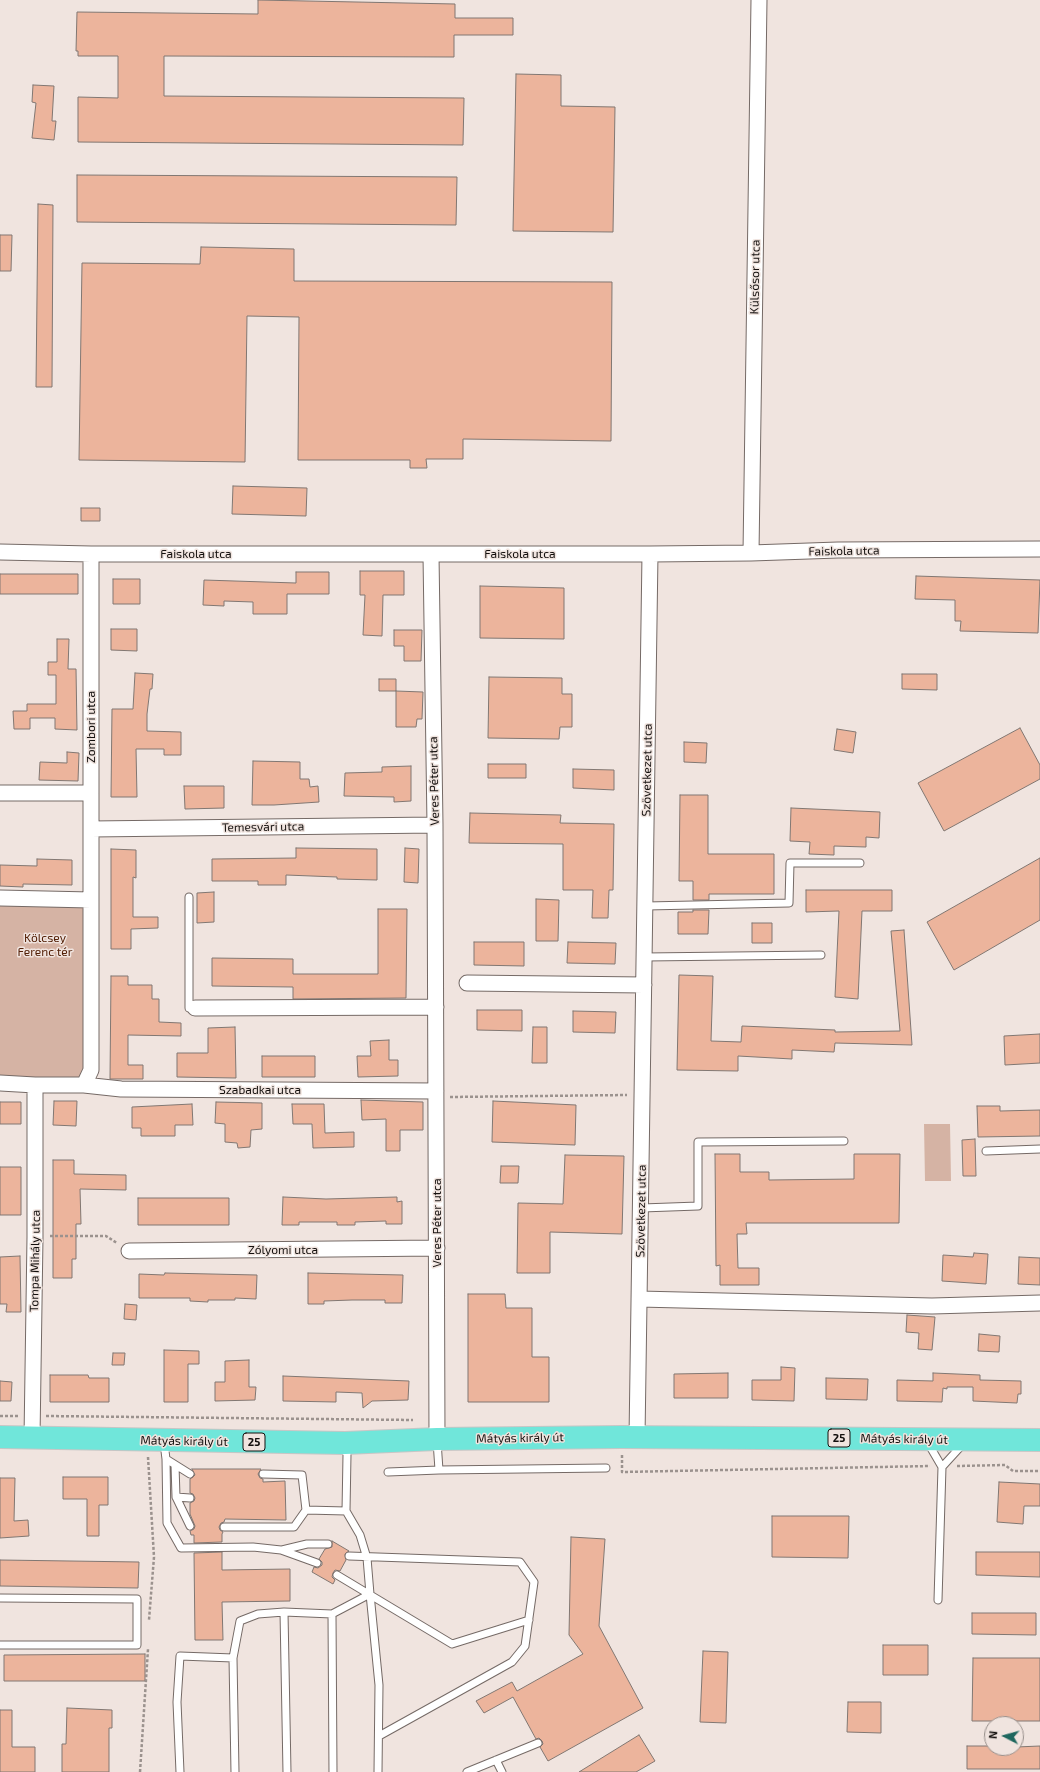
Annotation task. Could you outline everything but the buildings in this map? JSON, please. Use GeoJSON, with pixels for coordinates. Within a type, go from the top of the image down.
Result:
{"type":"FeatureCollection","features":[{"type":"Feature","properties":{"kind":"main road","name":"Mátyás király út"},"geometry":{"type":"LineString","coordinates":[[0,1437],[32,1438],[164,1450],[345,1443],[437,1430],[629,1437],[1040,1440]]}},
{"type":"Feature","properties":{"kind":"street","name":"Külsősor utca"},"geometry":{"type":"LineString","coordinates":[[751,553],[759,0]]}},
{"type":"Feature","properties":{"kind":"street","name":"Faiskola utca"},"geometry":{"type":"LineString","coordinates":[[0,552],[90,554],[431,555],[1040,549]]}},
{"type":"Feature","properties":{"kind":"street","name":"Zombori utca"},"geometry":{"type":"LineString","coordinates":[[90,554],[91,900]]}},
{"type":"Feature","properties":{"kind":"street","name":"Szövetkezet utca"},"geometry":{"type":"LineString","coordinates":[[629,1437],[639,1299],[642,1208],[642,1095],[646,906],[650,554]]}},
{"type":"Feature","properties":{"kind":"street","name":"Veres Péter utca"},"geometry":{"type":"LineString","coordinates":[[431,555],[435,825],[437,1430]]}},
{"type":"Feature","properties":{"kind":"street"},"geometry":{"type":"LineString","coordinates":[[0,793],[90,794]]}},
{"type":"Feature","properties":{"kind":"street","name":"Temesvári utca"},"geometry":{"type":"LineString","coordinates":[[91,829],[435,825]]}},
{"type":"Feature","properties":{"kind":"street"},"geometry":{"type":"LineString","coordinates":[[0,898],[91,900],[91,1070],[84,1085],[0,1083]]}},
{"type":"Feature","properties":{"kind":"street"},"geometry":{"type":"LineString","coordinates":[[467,983],[644,985]]}},
{"type":"Feature","properties":{"kind":"street"},"geometry":{"type":"LineString","coordinates":[[195,1008],[436,1007]]}},
{"type":"Feature","properties":{"kind":"street","name":"Tompa Mihály utca"},"geometry":{"type":"LineString","coordinates":[[32,1438],[35,1237],[35,1085]]}},
{"type":"Feature","properties":{"kind":"street","name":"Szabadkai utca"},"geometry":{"type":"LineString","coordinates":[[84,1085],[121,1089],[436,1094]]}},
{"type":"Feature","properties":{"kind":"street","name":"Zólyomi utca"},"geometry":{"type":"LineString","coordinates":[[129,1251],[437,1248]]}},
{"type":"Feature","properties":{"kind":"street"},"geometry":{"type":"LineString","coordinates":[[639,1299],[932,1306],[1040,1303]]}},
{"type":"Feature","properties":{"kind":"lane"},"geometry":{"type":"LineString","coordinates":[[646,906],[789,903],[790,863],[860,863]]}},
{"type":"Feature","properties":{"kind":"lane"},"geometry":{"type":"LineString","coordinates":[[189,897],[189,1008],[195,1008]]}},
{"type":"Feature","properties":{"kind":"lane"},"geometry":{"type":"LineString","coordinates":[[645,957],[820,955]]}},
{"type":"Feature","properties":{"kind":"lane"},"geometry":{"type":"LineString","coordinates":[[642,1208],[698,1206],[698,1142],[844,1140]]}},
{"type":"Feature","properties":{"kind":"lane"},"geometry":{"type":"LineString","coordinates":[[986,1151],[1040,1149]]}},
{"type":"Feature","properties":{"kind":"lane"},"geometry":{"type":"LineString","coordinates":[[437,1430],[439,1470]]}},
{"type":"Feature","properties":{"kind":"lane"},"geometry":{"type":"LineString","coordinates":[[926,1439],[942,1467],[938,1600]]}},
{"type":"Feature","properties":{"kind":"lane"},"geometry":{"type":"LineString","coordinates":[[942,1467],[967,1440]]}},
{"type":"Feature","properties":{"kind":"lane"},"geometry":{"type":"LineString","coordinates":[[345,1443],[347,1455],[346,1511],[360,1535],[366,1558],[370,1594],[379,1685],[378,1772]]}},
{"type":"Feature","properties":{"kind":"lane"},"geometry":{"type":"LineString","coordinates":[[164,1450],[175,1465],[190,1474]]}},
{"type":"Feature","properties":{"kind":"lane"},"geometry":{"type":"LineString","coordinates":[[164,1450],[166,1523],[181,1548],[253,1547],[281,1550],[317,1562]]}},
{"type":"Feature","properties":{"kind":"lane"},"geometry":{"type":"LineString","coordinates":[[175,1465],[176,1498],[190,1526]]}},
{"type":"Feature","properties":{"kind":"lane"},"geometry":{"type":"LineString","coordinates":[[388,1472],[606,1468]]}},
{"type":"Feature","properties":{"kind":"lane"},"geometry":{"type":"LineString","coordinates":[[224,1527],[294,1528],[306,1510],[302,1475],[263,1474]]}},
{"type":"Feature","properties":{"kind":"lane"},"geometry":{"type":"LineString","coordinates":[[176,1498],[190,1498]]}},
{"type":"Feature","properties":{"kind":"lane"},"geometry":{"type":"LineString","coordinates":[[306,1510],[346,1511]]}},
{"type":"Feature","properties":{"kind":"lane"},"geometry":{"type":"LineString","coordinates":[[281,1550],[307,1544],[328,1544]]}},
{"type":"Feature","properties":{"kind":"lane"},"geometry":{"type":"LineString","coordinates":[[349,1556],[366,1558],[461,1559],[520,1562],[534,1582],[525,1646],[512,1662],[379,1736]]}},
{"type":"Feature","properties":{"kind":"lane"},"geometry":{"type":"LineString","coordinates":[[337,1575],[452,1644],[529,1620]]}},
{"type":"Feature","properties":{"kind":"lane"},"geometry":{"type":"LineString","coordinates":[[235,1772],[233,1658],[240,1621],[258,1614],[284,1612],[332,1614],[370,1594]]}},
{"type":"Feature","properties":{"kind":"lane"},"geometry":{"type":"LineString","coordinates":[[0,1598],[137,1600],[137,1645],[0,1645]]}},
{"type":"Feature","properties":{"kind":"lane"},"geometry":{"type":"LineString","coordinates":[[284,1612],[287,1772]]}},
{"type":"Feature","properties":{"kind":"lane"},"geometry":{"type":"LineString","coordinates":[[332,1614],[333,1772]]}},
{"type":"Feature","properties":{"kind":"lane"},"geometry":{"type":"LineString","coordinates":[[180,1772],[177,1702],[180,1656],[233,1658]]}},
{"type":"Feature","properties":{"kind":"lane"},"geometry":{"type":"LineString","coordinates":[[467,1772],[538,1743]]}},
{"type":"Feature","properties":{"kind":"lane"},"geometry":{"type":"LineString","coordinates":[[496,1760],[502,1772]]}},
{"type":"Feature","properties":{"kind":"path"},"geometry":{"type":"LineString","coordinates":[[436,1094],[642,1095]]}},
{"type":"Feature","properties":{"kind":"path"},"geometry":{"type":"LineString","coordinates":[[35,1237],[106,1236],[129,1251]]}},
{"type":"Feature","properties":{"kind":"path"},"geometry":{"type":"LineString","coordinates":[[0,1416],[437,1430]]}},
{"type":"Feature","properties":{"kind":"path"},"geometry":{"type":"LineString","coordinates":[[629,1437],[622,1472],[1005,1465],[1012,1471],[1040,1471]]}},
{"type":"Feature","properties":{"kind":"green space","name":"Kölcsey Ferenc tér"},"geometry":{"type":"Polygon","coordinates":[[[0,898],[91,900],[85,1067],[79,1080],[0,1080],[0,898]]]}},
{"type":"Feature","properties":{"kind":"green space"},"geometry":{"type":"Polygon","coordinates":[[[924,1124],[950,1124],[951,1181],[925,1181],[924,1124]]]}}]}
